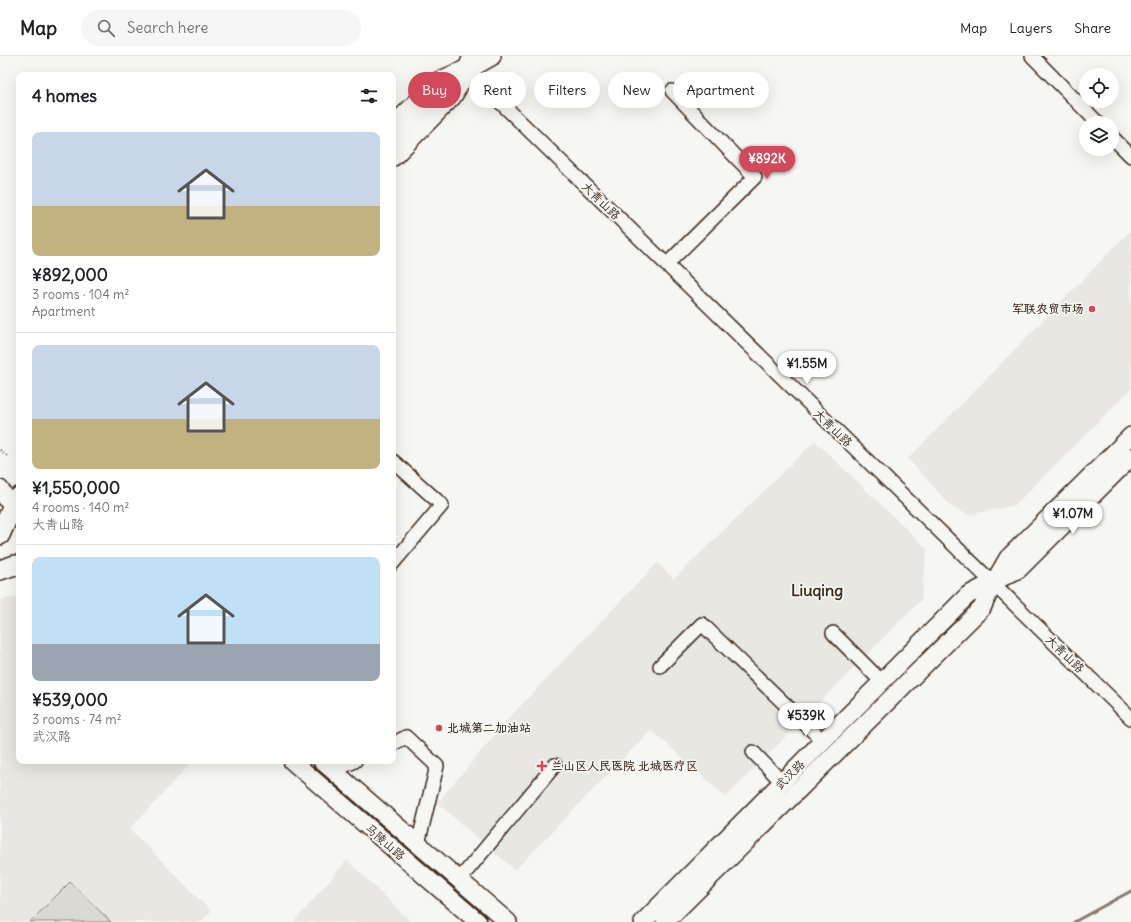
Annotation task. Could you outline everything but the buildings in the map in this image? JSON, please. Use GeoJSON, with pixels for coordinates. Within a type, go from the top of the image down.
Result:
{"type":"FeatureCollection","features":[{"type":"Feature","properties":{"kind":"highway"},"geometry":{"type":"LineString","coordinates":[[396,124],[438,82],[473,60],[491,56]]}},
{"type":"Feature","properties":{"kind":"highway"},"geometry":{"type":"LineString","coordinates":[[396,153],[452,96],[473,60]]}},
{"type":"Feature","properties":{"kind":"highway"},"geometry":{"type":"LineString","coordinates":[[0,535],[12,508]]}},
{"type":"Feature","properties":{"kind":"highway"},"geometry":{"type":"LineString","coordinates":[[0,570],[16,565]]}},
{"type":"Feature","properties":{"kind":"main road","name":"武汉路"},"geometry":{"type":"LineString","coordinates":[[665,922],[982,608],[993,584],[1008,558],[1131,436]]}},
{"type":"Feature","properties":{"kind":"main road","name":"武汉路"},"geometry":{"type":"LineString","coordinates":[[643,922],[968,595],[993,584],[1019,569],[1131,457]]}},
{"type":"Feature","properties":{"kind":"main road"},"geometry":{"type":"LineString","coordinates":[[0,489],[12,508]]}},
{"type":"Feature","properties":{"kind":"main road","name":"马陵山路"},"geometry":{"type":"LineString","coordinates":[[295,764],[478,922]]}},
{"type":"Feature","properties":{"kind":"main road","name":"马陵山路"},"geometry":{"type":"LineString","coordinates":[[328,766],[508,922]]}},
{"type":"Feature","properties":{"kind":"street"},"geometry":{"type":"LineString","coordinates":[[1032,56],[1091,116]]}},
{"type":"Feature","properties":{"kind":"street"},"geometry":{"type":"LineString","coordinates":[[396,139],[473,60]]}},
{"type":"Feature","properties":{"kind":"street","name":"大青山路"},"geometry":{"type":"LineString","coordinates":[[473,60],[496,98],[1131,718]]}},
{"type":"Feature","properties":{"kind":"street"},"geometry":{"type":"LineString","coordinates":[[666,265],[754,177],[672,91]]}},
{"type":"Feature","properties":{"kind":"street"},"geometry":{"type":"LineString","coordinates":[[1119,144],[1131,156]]}},
{"type":"Feature","properties":{"kind":"street"},"geometry":{"type":"LineString","coordinates":[[396,464],[442,505],[396,559]]}},
{"type":"Feature","properties":{"kind":"street"},"geometry":{"type":"LineString","coordinates":[[660,666],[702,624],[823,741]]}},
{"type":"Feature","properties":{"kind":"street"},"geometry":{"type":"LineString","coordinates":[[833,633],[882,682]]}},
{"type":"Feature","properties":{"kind":"street"},"geometry":{"type":"LineString","coordinates":[[396,743],[406,738],[437,766],[418,844]]}},
{"type":"Feature","properties":{"kind":"street"},"geometry":{"type":"LineString","coordinates":[[753,752],[782,782]]}},
{"type":"Feature","properties":{"kind":"street"},"geometry":{"type":"LineString","coordinates":[[328,766],[339,764]]}},
{"type":"Feature","properties":{"kind":"street"},"geometry":{"type":"LineString","coordinates":[[459,880],[555,766]]}},
{"type":"Feature","properties":{"kind":"path"},"geometry":{"type":"LineString","coordinates":[[0,450],[8,456]]}},
{"type":"Feature","properties":{"kind":"shaded area","name":"军联农贸市场"},"geometry":{"type":"Polygon","coordinates":[[[1131,230],[1131,389],[1015,505],[968,515],[952,507],[908,459],[1131,230]]]}},
{"type":"Feature","properties":{"kind":"shaded area"},"geometry":{"type":"Polygon","coordinates":[[[815,441],[927,549],[921,600],[726,797],[651,730],[515,870],[437,803],[510,717],[657,563],[674,579],[815,441]]]}},
{"type":"Feature","properties":{"kind":"shaded area"},"geometry":{"type":"Polygon","coordinates":[[[16,597],[16,764],[190,764],[130,829],[211,911],[201,922],[0,922],[0,600],[16,597]]]}},
{"type":"Feature","properties":{"kind":"shaded area"},"geometry":{"type":"Polygon","coordinates":[[[347,860],[411,922],[294,922],[347,860]]]}},
{"type":"Feature","properties":{"kind":"shaded area"},"geometry":{"type":"Polygon","coordinates":[[[70,882],[111,922],[30,922],[70,882]]]}},
{"type":"Feature","properties":{"kind":"waterway"},"geometry":{"type":"LineString","coordinates":[[1074,922],[1131,891]]}},
{"type":"Feature","properties":{"kind":"place","name":"军联农贸市场"},"geometry":{"type":"Point","coordinates":[1092,309]}},
{"type":"Feature","properties":{"kind":"place","name":"北城第二加油站"},"geometry":{"type":"Point","coordinates":[439,728]}},
{"type":"Feature","properties":{"kind":"place","name":"兰山区人民医院 北城医疗区"},"geometry":{"type":"Point","coordinates":[542,766]}},
{"type":"Feature","properties":{"kind":"district","name":"Liuqing"},"geometry":{"type":"Point","coordinates":[817,590]}}]}
